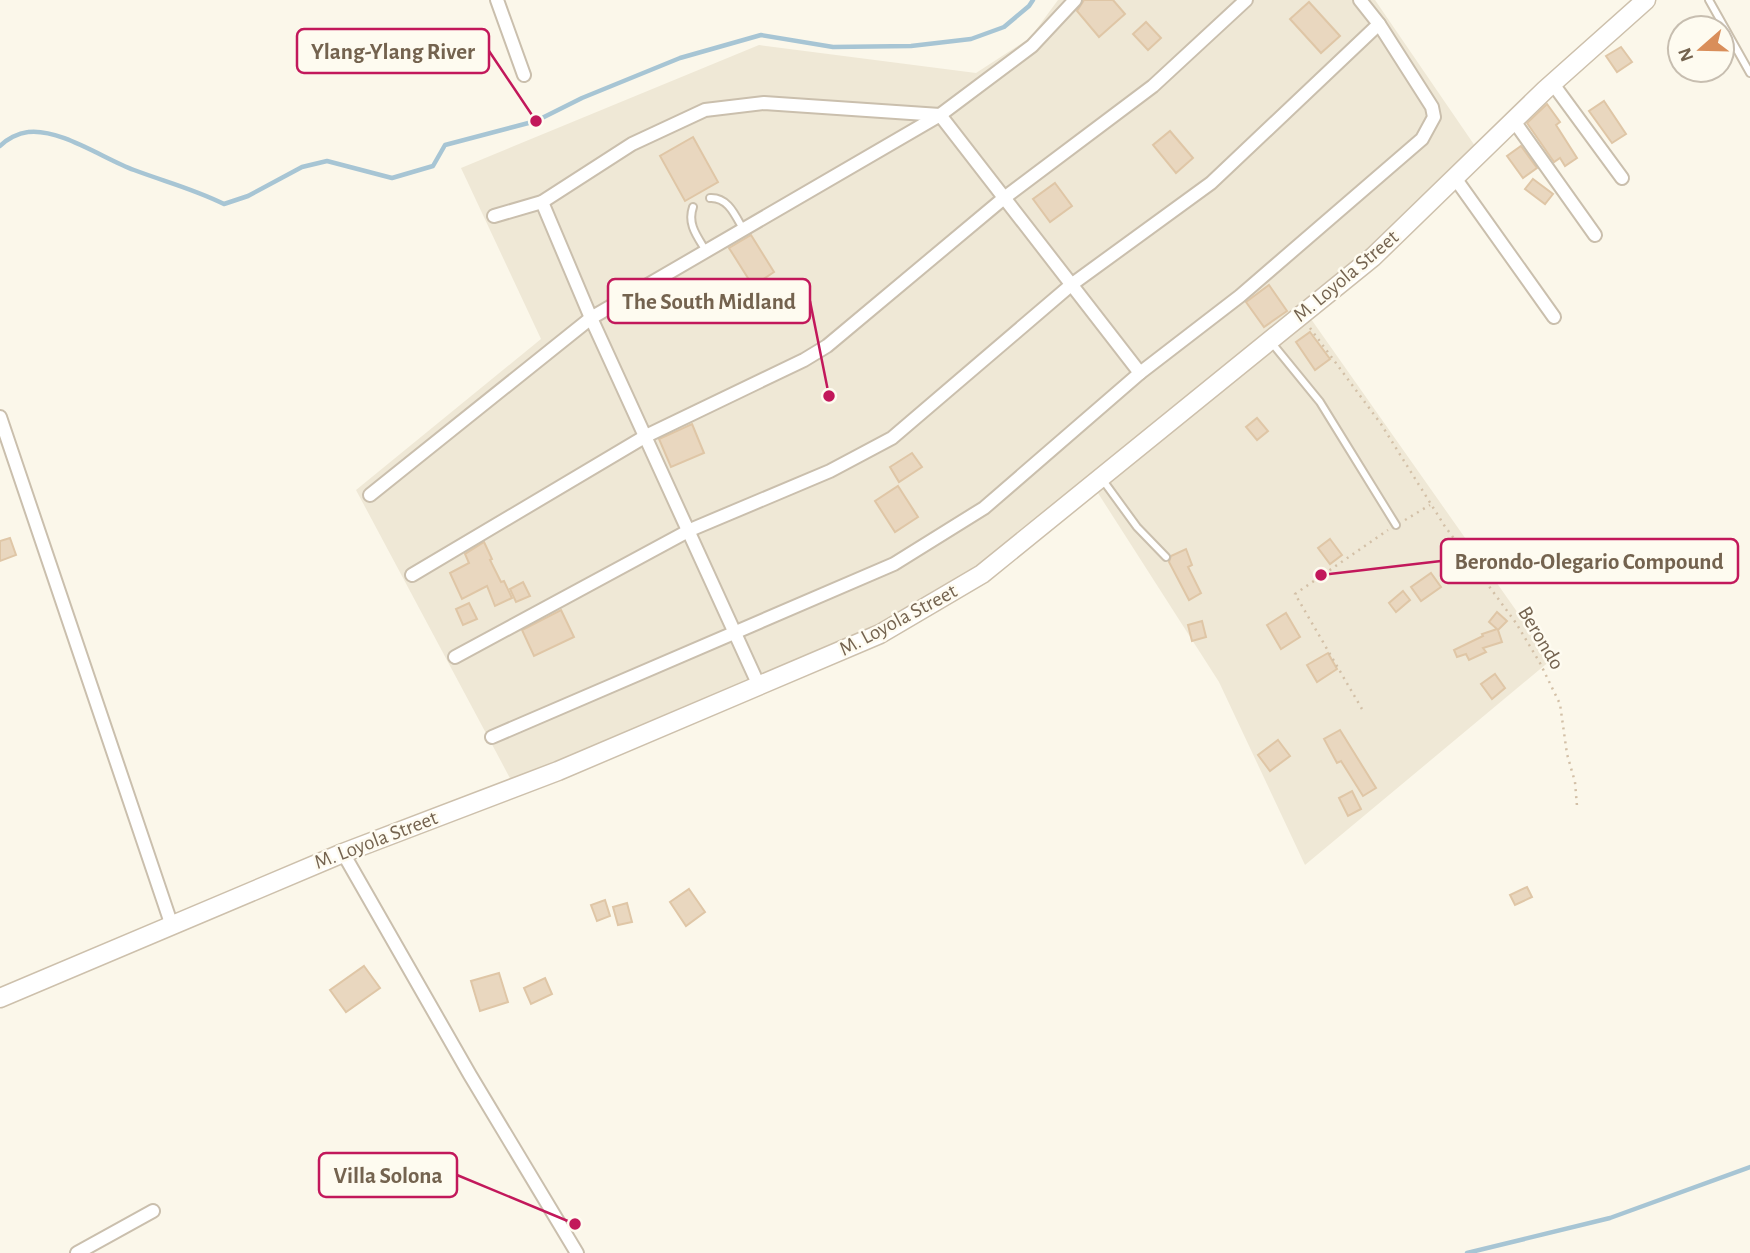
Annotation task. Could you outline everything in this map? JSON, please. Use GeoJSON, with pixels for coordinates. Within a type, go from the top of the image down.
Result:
{"type":"FeatureCollection","features":[{"type":"Feature","properties":{"kind":"street"},"geometry":{"type":"LineString","coordinates":[[497,0],[524,75]]}},
{"type":"Feature","properties":{"kind":"street"},"geometry":{"type":"LineString","coordinates":[[370,495],[591,318],[940,115],[1032,46],[1075,0]]}},
{"type":"Feature","properties":{"kind":"street"},"geometry":{"type":"LineString","coordinates":[[412,575],[646,436],[804,360],[827,346],[1004,198],[1153,86],[1246,0]]}},
{"type":"Feature","properties":{"kind":"street"},"geometry":{"type":"LineString","coordinates":[[492,737],[894,564],[985,508],[1140,373],[1240,296],[1422,139],[1430,127],[1434,117],[1432,107],[1379,24],[1360,0]]}},
{"type":"Feature","properties":{"kind":"street","name":"M. Loyola Street"},"geometry":{"type":"LineString","coordinates":[[0,998],[171,923],[343,852],[558,771],[880,634],[982,574],[1373,257],[1553,84],[1646,0]]}},
{"type":"Feature","properties":{"kind":"street"},"geometry":{"type":"LineString","coordinates":[[455,657],[690,530],[830,471],[892,438],[1071,285],[1211,183],[1379,24]]}},
{"type":"Feature","properties":{"kind":"street"},"geometry":{"type":"LineString","coordinates":[[1553,84],[1622,178]]}},
{"type":"Feature","properties":{"kind":"street"},"geometry":{"type":"LineString","coordinates":[[494,216],[542,202],[632,144],[705,110],[764,103],[940,115],[1140,373]]}},
{"type":"Feature","properties":{"kind":"street"},"geometry":{"type":"LineString","coordinates":[[1514,121],[1595,235]]}},
{"type":"Feature","properties":{"kind":"street"},"geometry":{"type":"LineString","coordinates":[[1455,178],[1554,317]]}},
{"type":"Feature","properties":{"kind":"street"},"geometry":{"type":"LineString","coordinates":[[542,202],[591,318],[755,677]]}},
{"type":"Feature","properties":{"kind":"street"},"geometry":{"type":"LineString","coordinates":[[0,417],[171,923]]}},
{"type":"Feature","properties":{"kind":"street"},"geometry":{"type":"LineString","coordinates":[[343,852],[470,1074],[577,1253]]}},
{"type":"Feature","properties":{"kind":"street"},"geometry":{"type":"LineString","coordinates":[[77,1253],[153,1211]]}},
{"type":"Feature","properties":{"kind":"lane"},"geometry":{"type":"LineString","coordinates":[[1709,0],[1750,73]]}},
{"type":"Feature","properties":{"kind":"lane"},"geometry":{"type":"LineString","coordinates":[[710,198],[719,197],[725,201],[743,229]]}},
{"type":"Feature","properties":{"kind":"lane"},"geometry":{"type":"LineString","coordinates":[[693,207],[690,215],[692,229],[706,251]]}},
{"type":"Feature","properties":{"kind":"lane"},"geometry":{"type":"LineString","coordinates":[[1269,340],[1320,402],[1396,525]]}},
{"type":"Feature","properties":{"kind":"lane"},"geometry":{"type":"LineString","coordinates":[[1101,477],[1137,527],[1166,557]]}},
{"type":"Feature","properties":{"kind":"path","name":"Berondo"},"geometry":{"type":"LineString","coordinates":[[1300,315],[1381,424],[1431,505],[1516,623],[1560,704],[1577,806]]}},
{"type":"Feature","properties":{"kind":"path"},"geometry":{"type":"LineString","coordinates":[[1362,709],[1296,594],[1396,525],[1431,505]]}},
{"type":"Feature","properties":{"kind":"shaded area"},"geometry":{"type":"Polygon","coordinates":[[[1058,0],[1375,0],[1475,146],[1372,248],[965,576],[860,633],[742,687],[511,780],[356,490],[541,339],[461,168],[759,45],[976,73],[1030,38],[1058,0]]]}},
{"type":"Feature","properties":{"kind":"shaded area"},"geometry":{"type":"Polygon","coordinates":[[[1311,319],[1551,660],[1305,865],[1219,682],[1096,490],[1311,319]]]}},
{"type":"Feature","properties":{"kind":"building"},"geometry":{"type":"Polygon","coordinates":[[[1084,0],[1113,0],[1125,14],[1099,37],[1077,11],[1084,0]]]}},
{"type":"Feature","properties":{"kind":"building"},"geometry":{"type":"Polygon","coordinates":[[[1309,2],[1340,36],[1321,53],[1290,19],[1309,2]]]}},
{"type":"Feature","properties":{"kind":"building"},"geometry":{"type":"Polygon","coordinates":[[[1146,22],[1161,38],[1148,50],[1133,34],[1146,22]]]}},
{"type":"Feature","properties":{"kind":"building"},"geometry":{"type":"Polygon","coordinates":[[[1621,47],[1632,62],[1617,72],[1606,56],[1621,47]]]}},
{"type":"Feature","properties":{"kind":"building"},"geometry":{"type":"Polygon","coordinates":[[[1604,101],[1626,134],[1612,143],[1589,111],[1604,101]]]}},
{"type":"Feature","properties":{"kind":"building"},"geometry":{"type":"Polygon","coordinates":[[[1547,104],[1560,122],[1556,125],[1577,158],[1565,166],[1560,158],[1554,162],[1527,123],[1547,104]]]}},
{"type":"Feature","properties":{"kind":"building"},"geometry":{"type":"Polygon","coordinates":[[[1170,131],[1193,158],[1176,173],[1153,145],[1170,131]]]}},
{"type":"Feature","properties":{"kind":"building"},"geometry":{"type":"Polygon","coordinates":[[[693,137],[718,182],[685,201],[660,156],[693,137]]]}},
{"type":"Feature","properties":{"kind":"building"},"geometry":{"type":"Polygon","coordinates":[[[1521,146],[1537,168],[1523,178],[1507,156],[1521,146]]]}},
{"type":"Feature","properties":{"kind":"building"},"geometry":{"type":"Polygon","coordinates":[[[1533,179],[1553,194],[1545,204],[1525,189],[1533,179]]]}},
{"type":"Feature","properties":{"kind":"building"},"geometry":{"type":"Polygon","coordinates":[[[1055,183],[1072,206],[1050,222],[1033,199],[1055,183]]]}},
{"type":"Feature","properties":{"kind":"building"},"geometry":{"type":"Polygon","coordinates":[[[751,235],[774,272],[753,286],[729,248],[751,235]]]}},
{"type":"Feature","properties":{"kind":"building"},"geometry":{"type":"Polygon","coordinates":[[[1269,285],[1287,311],[1264,327],[1246,302],[1269,285]]]}},
{"type":"Feature","properties":{"kind":"building"},"geometry":{"type":"Polygon","coordinates":[[[1310,332],[1330,359],[1315,370],[1296,342],[1310,332]]]}},
{"type":"Feature","properties":{"kind":"building"},"geometry":{"type":"Polygon","coordinates":[[[1257,418],[1268,431],[1257,440],[1246,427],[1257,418]]]}},
{"type":"Feature","properties":{"kind":"building"},"geometry":{"type":"Polygon","coordinates":[[[692,424],[704,453],[671,467],[659,439],[692,424]]]}},
{"type":"Feature","properties":{"kind":"building"},"geometry":{"type":"Polygon","coordinates":[[[912,453],[922,467],[899,482],[890,467],[912,453]]]}},
{"type":"Feature","properties":{"kind":"building"},"geometry":{"type":"Polygon","coordinates":[[[898,486],[918,517],[895,532],[875,501],[898,486]]]}},
{"type":"Feature","properties":{"kind":"building"},"geometry":{"type":"Polygon","coordinates":[[[10,538],[16,555],[0,561],[0,541],[10,538]]]}},
{"type":"Feature","properties":{"kind":"building"},"geometry":{"type":"Polygon","coordinates":[[[1330,539],[1342,555],[1330,564],[1318,548],[1330,539]]]}},
{"type":"Feature","properties":{"kind":"building"},"geometry":{"type":"Polygon","coordinates":[[[484,542],[501,582],[504,581],[512,598],[495,606],[487,586],[462,599],[450,573],[469,563],[465,554],[484,542]]]}},
{"type":"Feature","properties":{"kind":"building"},"geometry":{"type":"Polygon","coordinates":[[[1186,549],[1192,565],[1188,567],[1201,593],[1189,600],[1169,562],[1171,556],[1186,549]]]}},
{"type":"Feature","properties":{"kind":"building"},"geometry":{"type":"Polygon","coordinates":[[[1431,573],[1441,587],[1421,601],[1411,587],[1431,573]]]}},
{"type":"Feature","properties":{"kind":"building"},"geometry":{"type":"Polygon","coordinates":[[[523,582],[530,596],[516,602],[510,589],[523,582]]]}},
{"type":"Feature","properties":{"kind":"building"},"geometry":{"type":"Polygon","coordinates":[[[1403,591],[1410,600],[1396,612],[1389,603],[1403,591]]]}},
{"type":"Feature","properties":{"kind":"building"},"geometry":{"type":"Polygon","coordinates":[[[469,603],[477,619],[463,625],[456,609],[469,603]]]}},
{"type":"Feature","properties":{"kind":"building"},"geometry":{"type":"Polygon","coordinates":[[[561,610],[574,637],[534,656],[522,630],[561,610]]]}},
{"type":"Feature","properties":{"kind":"building"},"geometry":{"type":"Polygon","coordinates":[[[1497,612],[1507,621],[1498,630],[1502,642],[1483,648],[1486,652],[1469,660],[1466,654],[1457,657],[1454,650],[1497,629],[1489,622],[1497,612]]]}},
{"type":"Feature","properties":{"kind":"building"},"geometry":{"type":"Polygon","coordinates":[[[1286,613],[1300,637],[1281,649],[1267,625],[1286,613]]]}},
{"type":"Feature","properties":{"kind":"building"},"geometry":{"type":"Polygon","coordinates":[[[1202,621],[1206,637],[1192,641],[1188,625],[1202,621]]]}},
{"type":"Feature","properties":{"kind":"building"},"geometry":{"type":"Polygon","coordinates":[[[1328,653],[1337,669],[1317,682],[1307,665],[1328,653]]]}},
{"type":"Feature","properties":{"kind":"building"},"geometry":{"type":"Polygon","coordinates":[[[1495,674],[1505,688],[1492,699],[1481,684],[1495,674]]]}},
{"type":"Feature","properties":{"kind":"building"},"geometry":{"type":"Polygon","coordinates":[[[1340,730],[1376,788],[1363,796],[1341,761],[1337,763],[1324,739],[1340,730]]]}},
{"type":"Feature","properties":{"kind":"building"},"geometry":{"type":"Polygon","coordinates":[[[1278,740],[1290,756],[1270,771],[1258,755],[1278,740]]]}},
{"type":"Feature","properties":{"kind":"building"},"geometry":{"type":"Polygon","coordinates":[[[1352,791],[1361,809],[1348,816],[1339,798],[1352,791]]]}},
{"type":"Feature","properties":{"kind":"building"},"geometry":{"type":"Polygon","coordinates":[[[1527,887],[1532,897],[1515,905],[1510,895],[1527,887]]]}},
{"type":"Feature","properties":{"kind":"building"},"geometry":{"type":"Polygon","coordinates":[[[689,889],[705,912],[686,926],[670,902],[689,889]]]}},
{"type":"Feature","properties":{"kind":"building"},"geometry":{"type":"Polygon","coordinates":[[[605,900],[610,916],[597,921],[591,905],[605,900]]]}},
{"type":"Feature","properties":{"kind":"building"},"geometry":{"type":"Polygon","coordinates":[[[627,903],[632,922],[618,925],[613,907],[627,903]]]}},
{"type":"Feature","properties":{"kind":"building"},"geometry":{"type":"Polygon","coordinates":[[[364,966],[380,988],[346,1012],[330,990],[364,966]]]}},
{"type":"Feature","properties":{"kind":"building"},"geometry":{"type":"Polygon","coordinates":[[[499,973],[508,1002],[480,1011],[471,981],[499,973]]]}},
{"type":"Feature","properties":{"kind":"building"},"geometry":{"type":"Polygon","coordinates":[[[545,978],[552,994],[531,1004],[524,988],[545,978]]]}},
{"type":"Feature","properties":{"kind":"waterway"},"geometry":{"type":"LineString","coordinates":[[0,146],[24,133],[41,132],[54,135],[134,170],[224,204],[248,196],[302,167],[327,161],[392,178],[433,166],[445,145],[536,121],[582,98],[680,58],[761,35],[833,47],[911,46],[971,39],[1004,27],[1033,0]]}},
{"type":"Feature","properties":{"kind":"waterway"},"geometry":{"type":"LineString","coordinates":[[1467,1253],[1610,1218],[1750,1167]]}},
{"type":"Feature","properties":{"kind":"place","name":"Ylang-Ylang River"},"geometry":{"type":"Point","coordinates":[536,121]}},
{"type":"Feature","properties":{"kind":"place","name":"The South Midland"},"geometry":{"type":"Point","coordinates":[829,396]}},
{"type":"Feature","properties":{"kind":"place","name":"Berondo-Olegario Compound"},"geometry":{"type":"Point","coordinates":[1321,575]}},
{"type":"Feature","properties":{"kind":"place","name":"Villa Solona"},"geometry":{"type":"Point","coordinates":[575,1224]}}]}
